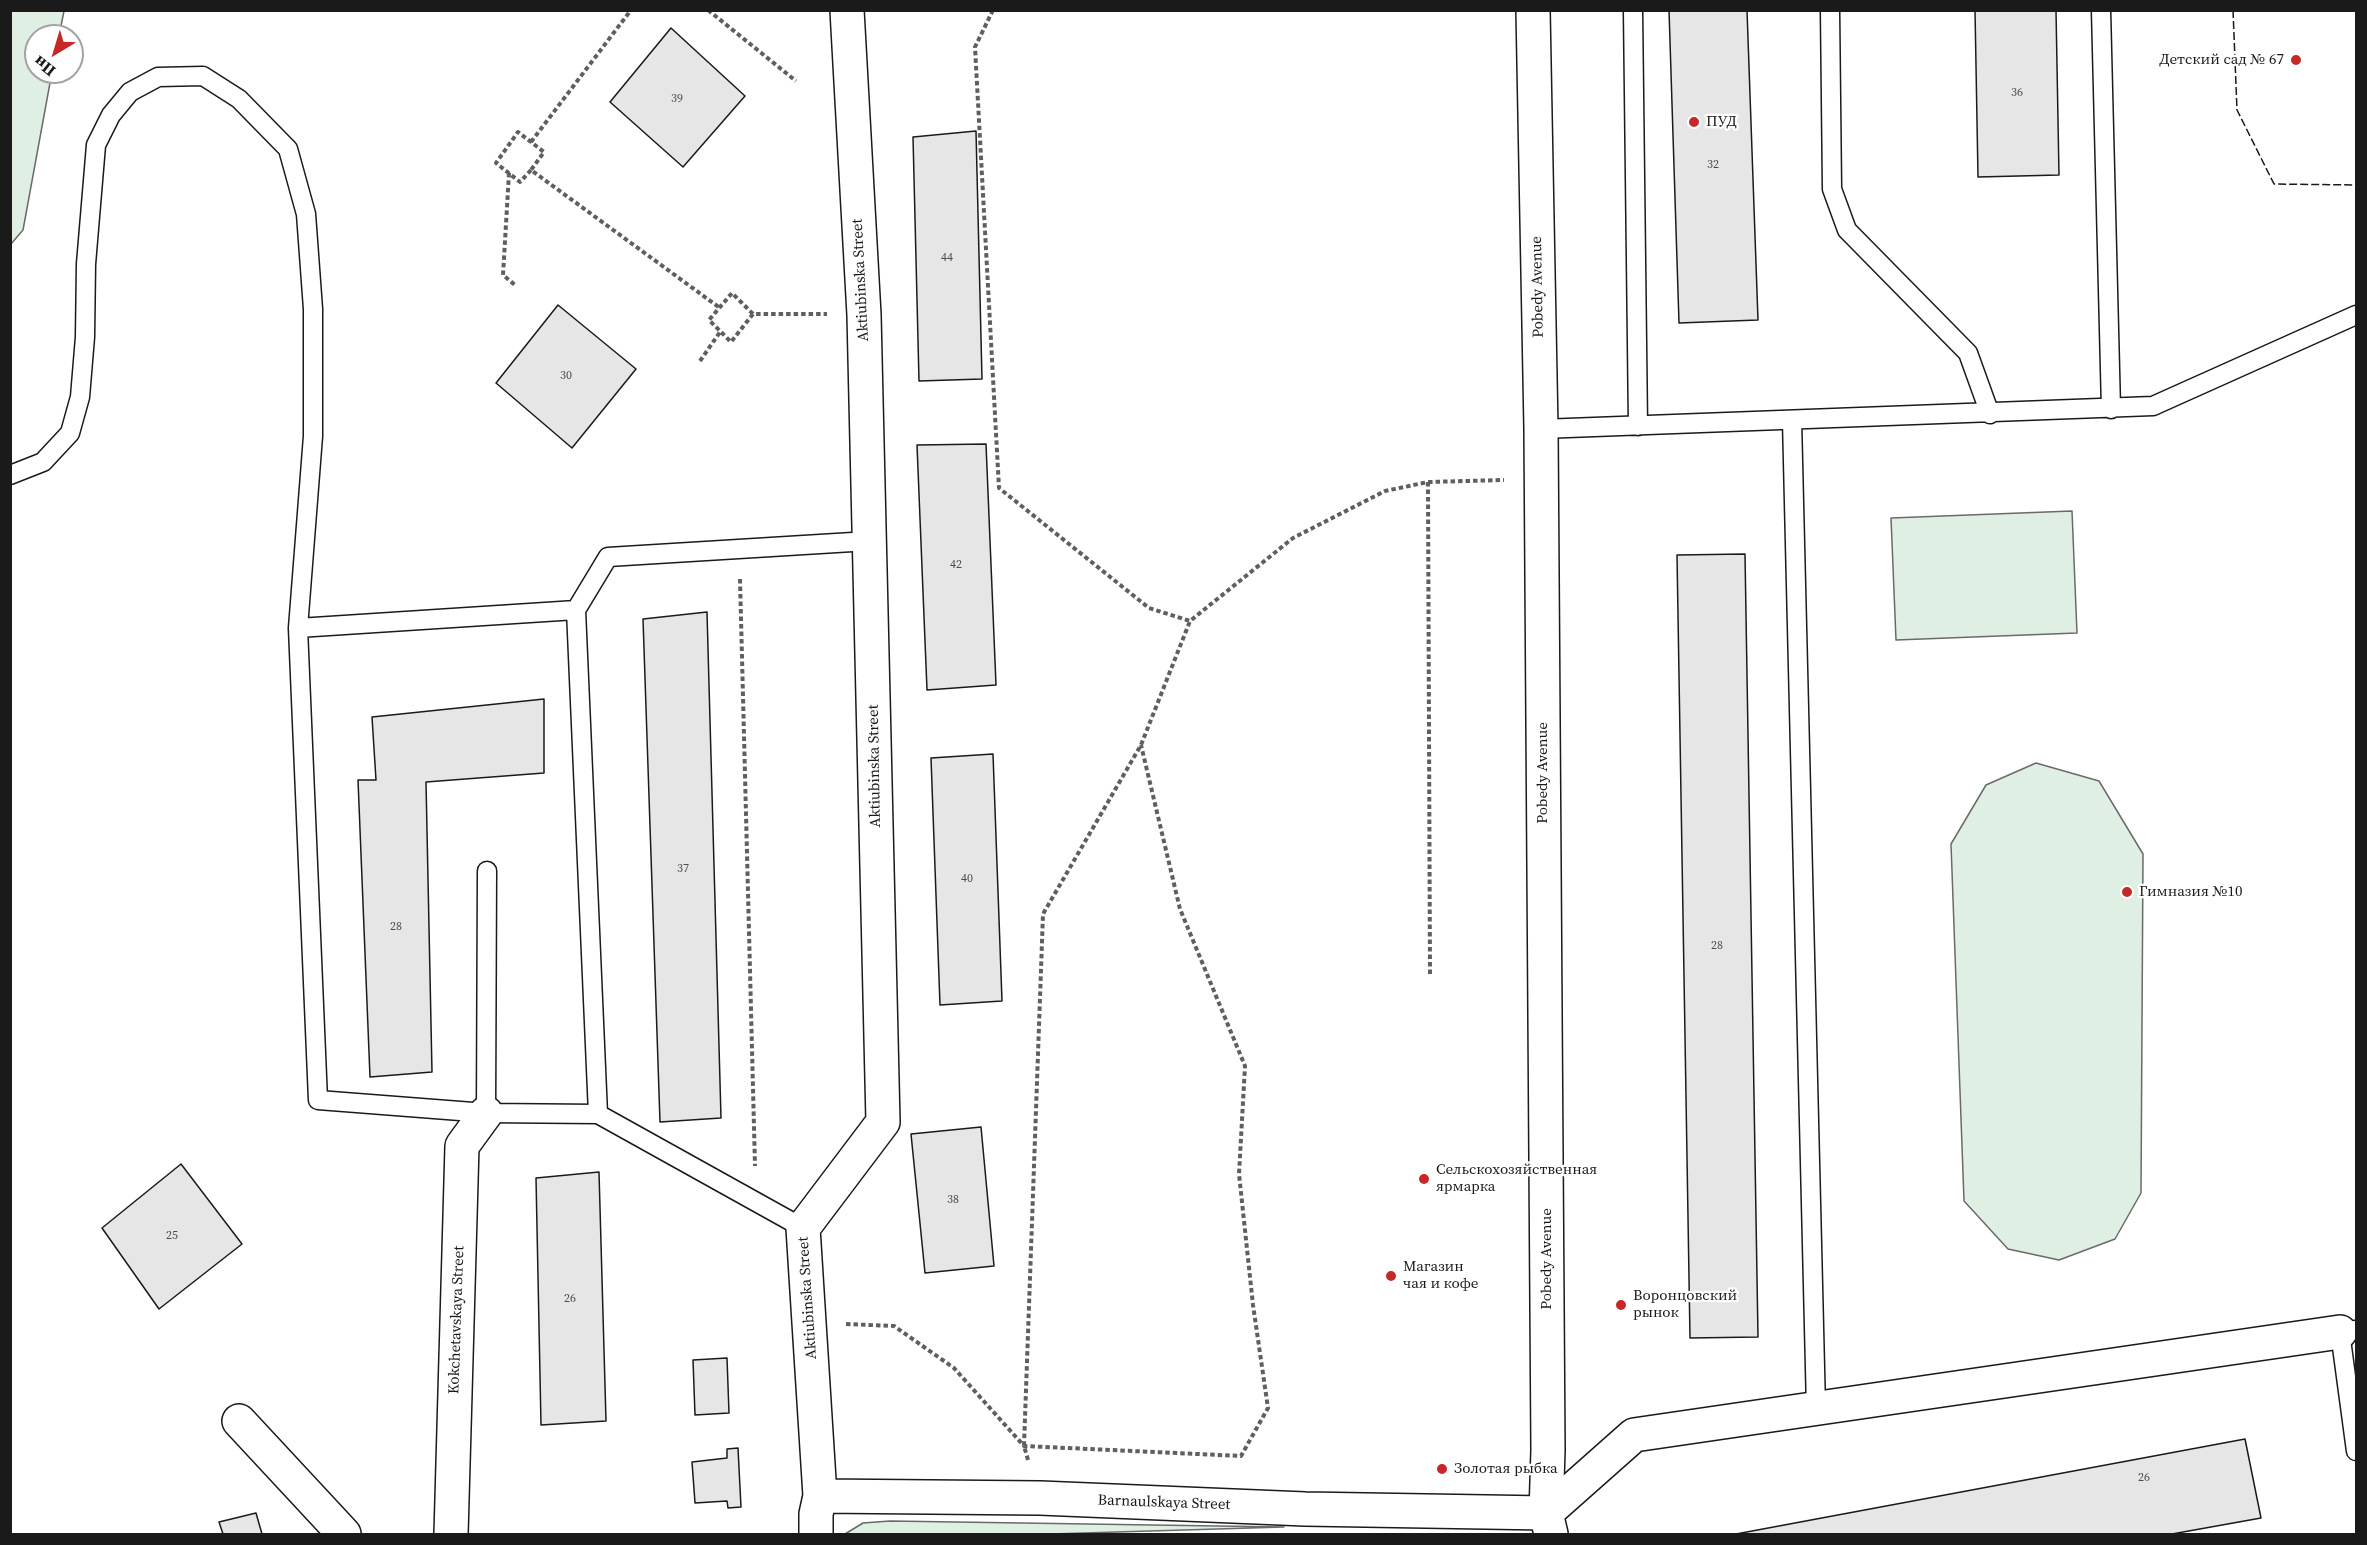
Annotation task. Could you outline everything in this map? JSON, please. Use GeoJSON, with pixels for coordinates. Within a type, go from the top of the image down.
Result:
{"type":"FeatureCollection","features":[{"type":"Feature","properties":{"kind":"street","name":"Aktiubinska Street"},"geometry":{"type":"LineString","coordinates":[[820,1496],[803,1228],[883,1122],[864,315],[847,10]]}},
{"type":"Feature","properties":{"kind":"street","name":"Pobedy Avenue"},"geometry":{"type":"LineString","coordinates":[[1533,10],[1541,429],[1549,1524]]}},
{"type":"Feature","properties":{"kind":"street","name":"Kokchetavskaya Street"},"geometry":{"type":"LineString","coordinates":[[451,1534],[462,1146],[486,1113]]}},
{"type":"Feature","properties":{"kind":"street"},"geometry":{"type":"LineString","coordinates":[[1549,1524],[1634,1435],[2348,1331]]}},
{"type":"Feature","properties":{"kind":"street"},"geometry":{"type":"LineString","coordinates":[[239,1420],[344,1534]]}},
{"type":"Feature","properties":{"kind":"street"},"geometry":{"type":"LineString","coordinates":[[816,1534],[816,1514],[820,1496]]}},
{"type":"Feature","properties":{"kind":"street","name":"Barnaulskaya Street"},"geometry":{"type":"LineString","coordinates":[[820,1496],[1040,1498],[1299,1526],[1549,1524]]}},
{"type":"Feature","properties":{"kind":"lane"},"geometry":{"type":"LineString","coordinates":[[1634,10],[1638,426]]}},
{"type":"Feature","properties":{"kind":"lane"},"geometry":{"type":"LineString","coordinates":[[1830,10],[1832,189],[1844,220],[1848,230],[1968,353],[1990,414]]}},
{"type":"Feature","properties":{"kind":"lane"},"geometry":{"type":"LineString","coordinates":[[2101,10],[2111,409]]}},
{"type":"Feature","properties":{"kind":"lane"},"geometry":{"type":"LineString","coordinates":[[10,475],[43,462],[70,433],[80,397],[85,337],[86,264],[96,145],[111,115],[130,92],[158,77],[203,76],[239,99],[288,149],[306,214],[313,309],[313,436],[298,628],[318,1100],[486,1113],[598,1114],[803,1228]]}},
{"type":"Feature","properties":{"kind":"lane"},"geometry":{"type":"LineString","coordinates":[[1541,429],[1990,414],[2153,406],[2356,315]]}},
{"type":"Feature","properties":{"kind":"lane"},"geometry":{"type":"LineString","coordinates":[[1792,420],[1816,1409]]}},
{"type":"Feature","properties":{"kind":"lane"},"geometry":{"type":"LineString","coordinates":[[598,1114],[576,610],[608,557],[869,541]]}},
{"type":"Feature","properties":{"kind":"lane"},"geometry":{"type":"LineString","coordinates":[[298,628],[576,610]]}},
{"type":"Feature","properties":{"kind":"lane"},"geometry":{"type":"LineString","coordinates":[[486,1113],[487,871]]}},
{"type":"Feature","properties":{"kind":"lane"},"geometry":{"type":"LineString","coordinates":[[2348,1331],[2356,1451]]}},
{"type":"Feature","properties":{"kind":"path"},"geometry":{"type":"LineString","coordinates":[[531,141],[632,10]]}},
{"type":"Feature","properties":{"kind":"path"},"geometry":{"type":"LineString","coordinates":[[708,10],[796,81]]}},
{"type":"Feature","properties":{"kind":"path"},"geometry":{"type":"LineString","coordinates":[[993,10],[975,47],[999,488],[1149,608],[1191,621]]}},
{"type":"Feature","properties":{"kind":"path"},"geometry":{"type":"LineString","coordinates":[[518,132],[544,152],[531,170],[520,182],[496,163],[518,132]]}},
{"type":"Feature","properties":{"kind":"path"},"geometry":{"type":"LineString","coordinates":[[531,170],[720,308]]}},
{"type":"Feature","properties":{"kind":"path"},"geometry":{"type":"LineString","coordinates":[[509,173],[502,275],[515,285]]}},
{"type":"Feature","properties":{"kind":"path"},"geometry":{"type":"LineString","coordinates":[[753,314],[731,342],[709,320],[732,293],[753,314],[864,315]]}},
{"type":"Feature","properties":{"kind":"path"},"geometry":{"type":"LineString","coordinates":[[700,362],[720,332]]}},
{"type":"Feature","properties":{"kind":"path"},"geometry":{"type":"LineString","coordinates":[[1040,1498],[1024,1446],[1043,914],[1141,745],[1191,621],[1293,538],[1385,491],[1428,482],[1541,479]]}},
{"type":"Feature","properties":{"kind":"path"},"geometry":{"type":"LineString","coordinates":[[1428,482],[1430,976]]}},
{"type":"Feature","properties":{"kind":"path"},"geometry":{"type":"LineString","coordinates":[[740,549],[756,1202]]}},
{"type":"Feature","properties":{"kind":"path"},"geometry":{"type":"LineString","coordinates":[[809,1323],[894,1326],[954,1368],[1024,1446],[1241,1456],[1268,1407],[1253,1305],[1239,1174],[1245,1066],[1180,909],[1141,745]]}},
{"type":"Feature","properties":{"kind":"green space"},"geometry":{"type":"Polygon","coordinates":[[[11,10],[64,11],[61,24],[24,24],[24,84],[50,84],[23,230],[11,244],[11,10]]]}},
{"type":"Feature","properties":{"kind":"green space"},"geometry":{"type":"Polygon","coordinates":[[[2072,511],[2077,633],[1896,640],[1891,518],[2072,511]]]}},
{"type":"Feature","properties":{"kind":"green space"},"geometry":{"type":"Polygon","coordinates":[[[2036,763],[2099,781],[2143,854],[2141,1193],[2115,1239],[2059,1260],[2008,1249],[1964,1201],[1951,844],[1986,785],[2036,763]]]}},
{"type":"Feature","properties":{"kind":"green space"},"geometry":{"type":"Polygon","coordinates":[[[890,1521],[1284,1527],[1050,1534],[845,1534],[863,1523],[890,1521]]]}},
{"type":"Feature","properties":{"kind":"building"},"geometry":{"type":"Polygon","coordinates":[[[1669,10],[1747,10],[1758,320],[1679,323],[1669,10]]]}},
{"type":"Feature","properties":{"kind":"building"},"geometry":{"type":"Polygon","coordinates":[[[1975,10],[2056,10],[2059,175],[1978,177],[1975,10]]]}},
{"type":"Feature","properties":{"kind":"building"},"geometry":{"type":"Polygon","coordinates":[[[671,28],[745,96],[683,167],[610,102],[671,28]]]}},
{"type":"Feature","properties":{"kind":"building"},"geometry":{"type":"Polygon","coordinates":[[[976,131],[982,379],[919,381],[913,137],[976,131]]]}},
{"type":"Feature","properties":{"kind":"building"},"geometry":{"type":"Polygon","coordinates":[[[558,305],[636,369],[572,448],[496,383],[558,305]]]}},
{"type":"Feature","properties":{"kind":"building"},"geometry":{"type":"Polygon","coordinates":[[[986,444],[996,685],[927,690],[917,445],[986,444]]]}},
{"type":"Feature","properties":{"kind":"building"},"geometry":{"type":"Polygon","coordinates":[[[1745,554],[1758,1337],[1690,1338],[1677,555],[1745,554]]]}},
{"type":"Feature","properties":{"kind":"building"},"geometry":{"type":"Polygon","coordinates":[[[707,612],[721,1118],[660,1122],[643,619],[707,612]]]}},
{"type":"Feature","properties":{"kind":"building"},"geometry":{"type":"Polygon","coordinates":[[[544,699],[544,773],[426,782],[432,1072],[370,1077],[358,780],[376,780],[372,717],[544,699]]]}},
{"type":"Feature","properties":{"kind":"building"},"geometry":{"type":"Polygon","coordinates":[[[993,754],[1002,1001],[940,1005],[931,758],[993,754]]]}},
{"type":"Feature","properties":{"kind":"building"},"geometry":{"type":"Polygon","coordinates":[[[981,1127],[994,1266],[925,1273],[911,1134],[981,1127]]]}},
{"type":"Feature","properties":{"kind":"building"},"geometry":{"type":"Polygon","coordinates":[[[181,1164],[242,1244],[159,1309],[102,1228],[181,1164]]]}},
{"type":"Feature","properties":{"kind":"building"},"geometry":{"type":"Polygon","coordinates":[[[599,1172],[606,1421],[541,1425],[536,1178],[599,1172]]]}},
{"type":"Feature","properties":{"kind":"building"},"geometry":{"type":"Polygon","coordinates":[[[727,1358],[729,1413],[695,1415],[693,1360],[727,1358]]]}},
{"type":"Feature","properties":{"kind":"building"},"geometry":{"type":"Polygon","coordinates":[[[2245,1439],[2261,1518],[2172,1534],[1736,1534],[2245,1439]]]}},
{"type":"Feature","properties":{"kind":"building"},"geometry":{"type":"Polygon","coordinates":[[[738,1448],[741,1507],[728,1508],[727,1501],[695,1503],[692,1462],[727,1458],[727,1449],[738,1448]]]}},
{"type":"Feature","properties":{"kind":"building"},"geometry":{"type":"Polygon","coordinates":[[[256,1513],[262,1534],[223,1534],[219,1522],[256,1513]]]}},
{"type":"Feature","properties":{"kind":"fence"},"geometry":{"type":"LineString","coordinates":[[2233,10],[2237,110],[2274,184],[2356,185]]}},
{"type":"Feature","properties":{"kind":"place","name":"Детский сад № 67"},"geometry":{"type":"Point","coordinates":[2296,60]}},
{"type":"Feature","properties":{"kind":"place","name":"ПУД"},"geometry":{"type":"Point","coordinates":[1694,122]}},
{"type":"Feature","properties":{"kind":"place","name":"Гимназия №10"},"geometry":{"type":"Point","coordinates":[2127,892]}},
{"type":"Feature","properties":{"kind":"place","name":"Сельскохозяйственная ярмарка"},"geometry":{"type":"Point","coordinates":[1424,1179]}},
{"type":"Feature","properties":{"kind":"place","name":"Магазин чая и кофе"},"geometry":{"type":"Point","coordinates":[1391,1276]}},
{"type":"Feature","properties":{"kind":"place","name":"Воронцовский рынок"},"geometry":{"type":"Point","coordinates":[1621,1305]}},
{"type":"Feature","properties":{"kind":"place","name":"Золотая рыбка"},"geometry":{"type":"Point","coordinates":[1442,1469]}}]}
